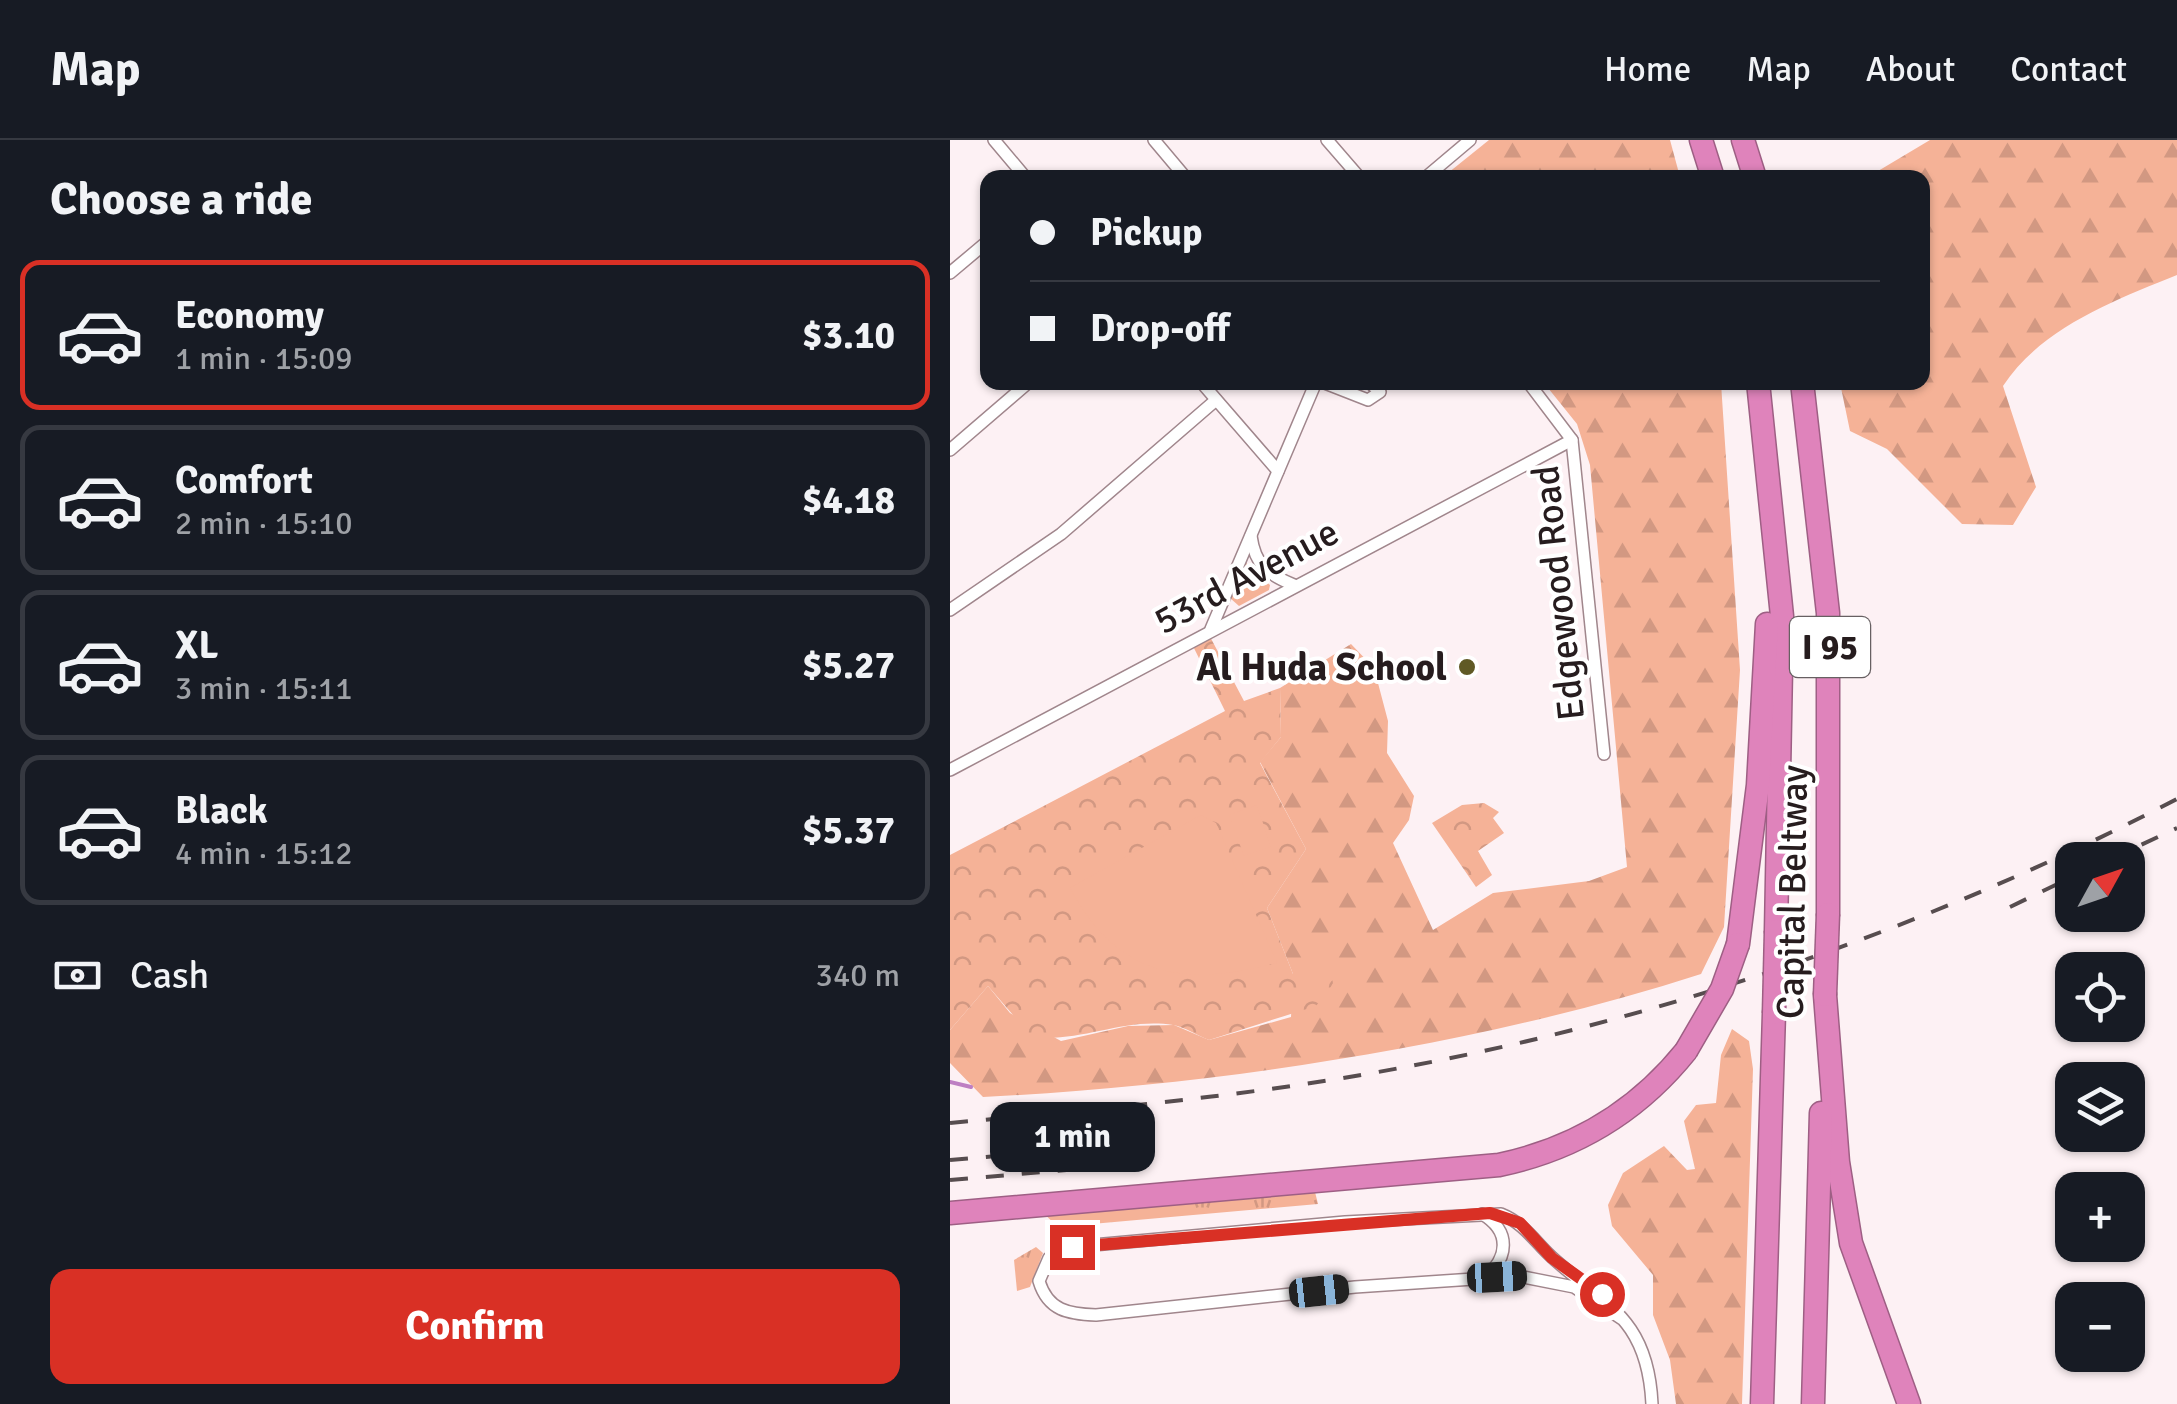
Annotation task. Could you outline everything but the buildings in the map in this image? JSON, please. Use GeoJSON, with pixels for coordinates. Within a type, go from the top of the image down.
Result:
{"type":"FeatureCollection","features":[{"type":"Feature","properties":{"kind":"highway"},"geometry":{"type":"LineString","coordinates":[[1702,140],[1711,170]]}},
{"type":"Feature","properties":{"kind":"highway"},"geometry":{"type":"LineString","coordinates":[[1744,140],[1753,170]]}},
{"type":"Feature","properties":{"kind":"highway","name":"Capital Beltway"},"geometry":{"type":"LineString","coordinates":[[1759,390],[1782,616],[1762,1404]]}},
{"type":"Feature","properties":{"kind":"highway","name":"Capital Beltway"},"geometry":{"type":"LineString","coordinates":[[1803,390],[1828,613],[1828,914],[1812,1404]]}},
{"type":"Feature","properties":{"kind":"highway"},"geometry":{"type":"LineString","coordinates":[[950,1213],[1526,1160],[1607,1124],[1645,1096],[1686,1051],[1722,988],[1738,944],[1767,691],[1765,430]]}},
{"type":"Feature","properties":{"kind":"highway"},"geometry":{"type":"LineString","coordinates":[[1825,995],[1844,1206],[1868,1292],[1909,1404]]}},
{"type":"Feature","properties":{"kind":"street"},"geometry":{"type":"LineString","coordinates":[[994,140],[1019,170]]}},
{"type":"Feature","properties":{"kind":"street"},"geometry":{"type":"LineString","coordinates":[[1154,140],[1179,170]]}},
{"type":"Feature","properties":{"kind":"street"},"geometry":{"type":"LineString","coordinates":[[1327,140],[1353,170]]}},
{"type":"Feature","properties":{"kind":"street"},"geometry":{"type":"LineString","coordinates":[[1434,170],[1470,140]]}},
{"type":"Feature","properties":{"kind":"street"},"geometry":{"type":"LineString","coordinates":[[950,272],[980,248]]}},
{"type":"Feature","properties":{"kind":"street"},"geometry":{"type":"LineString","coordinates":[[950,450],[1020,390]]}},
{"type":"Feature","properties":{"kind":"street"},"geometry":{"type":"LineString","coordinates":[[1207,390],[1278,471]]}},
{"type":"Feature","properties":{"kind":"street"},"geometry":{"type":"LineString","coordinates":[[1212,629],[1315,390]]}},
{"type":"Feature","properties":{"kind":"street"},"geometry":{"type":"LineString","coordinates":[[1341,390],[1368,400],[1378,390]]}},
{"type":"Feature","properties":{"kind":"street","name":"Edgewood Road"},"geometry":{"type":"LineString","coordinates":[[1534,390],[1572,440],[1604,754]]}},
{"type":"Feature","properties":{"kind":"street"},"geometry":{"type":"LineString","coordinates":[[950,610],[1061,534],[1216,400]]}},
{"type":"Feature","properties":{"kind":"street","name":"53rd Avenue"},"geometry":{"type":"LineString","coordinates":[[950,770],[1572,440]]}},
{"type":"Feature","properties":{"kind":"street"},"geometry":{"type":"LineString","coordinates":[[1251,534],[1254,557],[1269,575],[1294,585]]}},
{"type":"Feature","properties":{"kind":"street"},"geometry":{"type":"LineString","coordinates":[[1480,1213],[1497,1226],[1504,1240],[1501,1260],[1484,1278]]}},
{"type":"Feature","properties":{"kind":"street"},"geometry":{"type":"LineString","coordinates":[[1622,1319],[1564,1282],[1531,1276],[1096,1315],[1061,1311],[1047,1299],[1039,1281],[1049,1258],[1072,1247],[1502,1214],[1520,1223],[1552,1258],[1602,1294],[1622,1319],[1643,1354],[1652,1404]]}},
{"type":"Feature","properties":{"kind":"green space"},"geometry":{"type":"Polygon","coordinates":[[[1489,140],[1670,140],[1678,170],[1452,170],[1489,140]]]}},
{"type":"Feature","properties":{"kind":"green space"},"geometry":{"type":"Polygon","coordinates":[[[1930,140],[2177,140],[2177,275],[2105,306],[2058,332],[2019,366],[2003,386],[2036,487],[2013,525],[1962,524],[1887,449],[1850,431],[1841,390],[1930,390],[1930,170],[1880,170],[1930,140]]]}},
{"type":"Feature","properties":{"kind":"green space"},"geometry":{"type":"Polygon","coordinates":[[[1550,390],[1721,390],[1740,670],[1724,927],[1701,974],[1528,1022],[1346,1058],[1163,1083],[983,1097],[950,1063],[950,1030],[988,986],[1010,1013],[1061,1041],[1128,1026],[1174,1025],[1209,1040],[1291,1017],[1293,974],[1267,908],[1306,849],[1260,762],[1281,737],[1280,688],[1351,644],[1374,668],[1388,721],[1387,753],[1414,796],[1409,820],[1393,843],[1433,930],[1493,893],[1589,881],[1627,867],[1590,465],[1577,424],[1550,390]]]}},
{"type":"Feature","properties":{"kind":"green space"},"geometry":{"type":"Polygon","coordinates":[[[1245,562],[1270,585],[1269,590],[1239,606],[1230,598],[1245,562]]]}},
{"type":"Feature","properties":{"kind":"green space"},"geometry":{"type":"Polygon","coordinates":[[[1207,631],[1244,701],[1280,688],[1281,737],[1260,763],[1306,849],[1267,908],[1293,974],[1320,966],[1332,976],[1333,984],[1316,1006],[1209,1040],[1178,1026],[1155,1023],[1068,1037],[1032,1037],[988,986],[950,1030],[950,855],[1225,711],[1190,640],[1207,631]]]}},
{"type":"Feature","properties":{"kind":"green space"},"geometry":{"type":"Polygon","coordinates":[[[1484,803],[1499,812],[1493,818],[1504,833],[1478,851],[1492,875],[1476,887],[1432,823],[1462,805],[1484,803]]]}},
{"type":"Feature","properties":{"kind":"green space"},"geometry":{"type":"Polygon","coordinates":[[[1257,805],[1271,847],[1244,856],[1229,815],[1257,805]]]}},
{"type":"Feature","properties":{"kind":"green space"},"geometry":{"type":"Polygon","coordinates":[[[1201,815],[1216,823],[1277,963],[1213,974],[1157,969],[1110,941],[1070,888],[1201,815]]]}},
{"type":"Feature","properties":{"kind":"green space"},"geometry":{"type":"Polygon","coordinates":[[[1732,1029],[1749,1041],[1753,1069],[1742,1404],[1676,1404],[1670,1360],[1653,1315],[1653,1275],[1612,1226],[1608,1205],[1623,1173],[1664,1146],[1687,1170],[1695,1169],[1684,1121],[1696,1105],[1716,1103],[1721,1055],[1732,1029]]]}},
{"type":"Feature","properties":{"kind":"green space"},"geometry":{"type":"Polygon","coordinates":[[[1314,1188],[1318,1204],[1058,1227],[1041,1211],[1314,1188]]]}},
{"type":"Feature","properties":{"kind":"green space"},"geometry":{"type":"Polygon","coordinates":[[[1036,1247],[1043,1253],[1030,1287],[1017,1291],[1014,1260],[1036,1247]]]}},
{"type":"Feature","properties":{"kind":"waterway"},"geometry":{"type":"LineString","coordinates":[[950,1082],[971,1087]]}},
{"type":"Feature","properties":{"kind":"railway"},"geometry":{"type":"LineString","coordinates":[[950,1123],[1176,1101],[1344,1078],[1601,1023],[1799,962],[1896,926],[2085,845],[2177,799]]}},
{"type":"Feature","properties":{"kind":"railway"},"geometry":{"type":"LineString","coordinates":[[2145,843],[2177,828]]}},
{"type":"Feature","properties":{"kind":"railway"},"geometry":{"type":"LineString","coordinates":[[2010,907],[2055,885]]}},
{"type":"Feature","properties":{"kind":"railway"},"geometry":{"type":"LineString","coordinates":[[950,1160],[1148,1143]]}},
{"type":"Feature","properties":{"kind":"railway"},"geometry":{"type":"LineString","coordinates":[[950,1180],[1149,1163]]}},
{"type":"Feature","properties":{"kind":"place","name":"Al Huda School"},"geometry":{"type":"Point","coordinates":[1467,667]}},
{"type":"Feature","properties":{"kind":"route"},"geometry":{"type":"LineString","coordinates":[[1072,1247],[1344,1222],[1502,1214],[1520,1223],[1552,1258],[1602,1294]]}}]}
